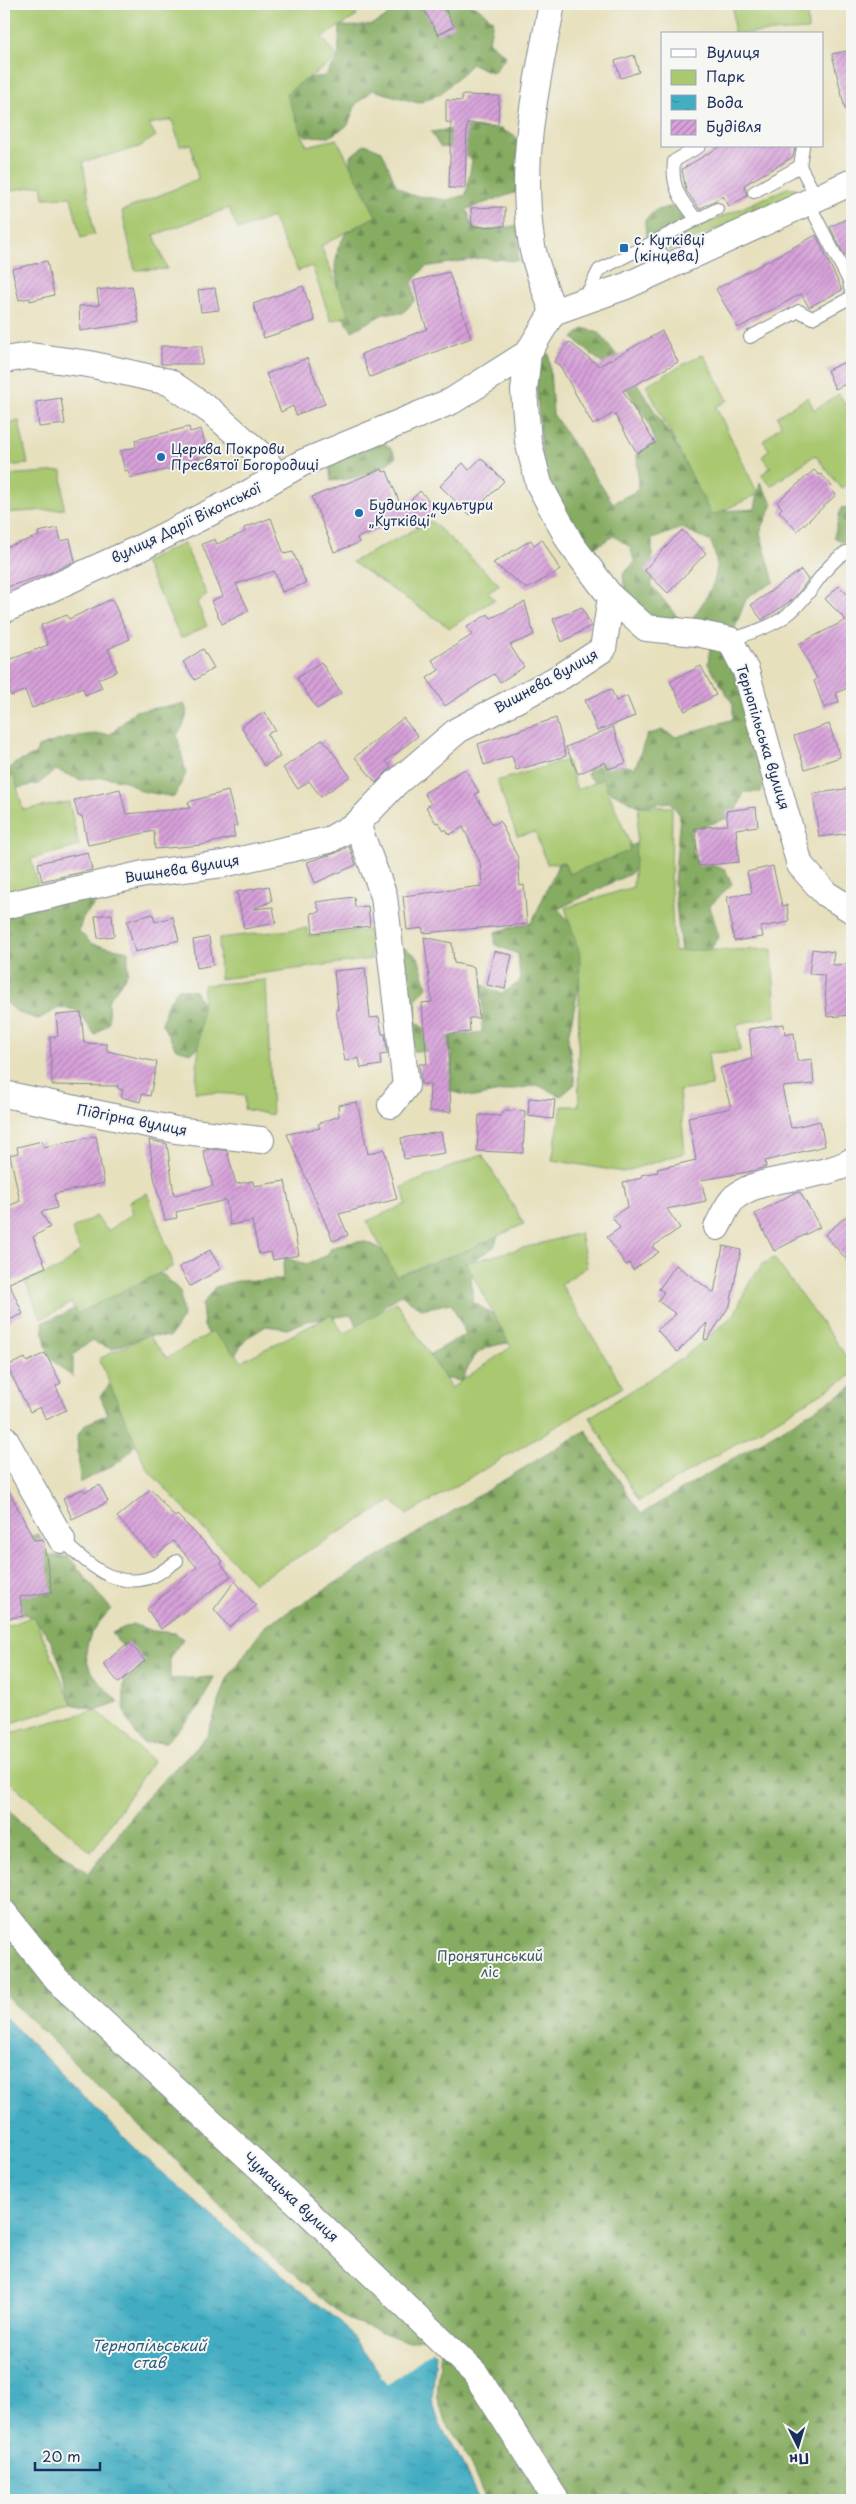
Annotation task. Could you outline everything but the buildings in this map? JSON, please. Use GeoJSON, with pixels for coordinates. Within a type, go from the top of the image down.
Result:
{"type":"FeatureCollection","features":[{"type":"Feature","properties":{"kind":"street"},"geometry":{"type":"LineString","coordinates":[[552,4],[529,126],[525,182],[532,248],[553,312]]}},
{"type":"Feature","properties":{"kind":"street"},"geometry":{"type":"LineString","coordinates":[[730,640],[696,633],[646,628],[611,597],[571,544],[539,484],[528,441],[524,391],[528,353],[553,312],[626,286],[852,182]]}},
{"type":"Feature","properties":{"kind":"street","name":"вулиця Дарії Віконської"},"geometry":{"type":"LineString","coordinates":[[4,610],[148,543],[302,463],[452,401],[528,353]]}},
{"type":"Feature","properties":{"kind":"street"},"geometry":{"type":"LineString","coordinates":[[4,360],[29,356],[89,364],[169,382],[212,412],[263,457],[277,477]]}},
{"type":"Feature","properties":{"kind":"street","name":"Вишнева вулиця"},"geometry":{"type":"LineString","coordinates":[[4,906],[52,893],[144,874],[223,864],[328,840],[357,824],[396,783],[458,730],[562,676],[603,649],[611,597]]}},
{"type":"Feature","properties":{"kind":"street","name":"Тернопільська вулиця"},"geometry":{"type":"LineString","coordinates":[[730,640],[746,671],[800,866],[826,894],[852,910]]}},
{"type":"Feature","properties":{"kind":"street"},"geometry":{"type":"LineString","coordinates":[[357,824],[384,896],[406,1086],[391,1104]]}},
{"type":"Feature","properties":{"kind":"street","name":"Підгірна вулиця"},"geometry":{"type":"LineString","coordinates":[[4,1094],[176,1130],[260,1140]]}},
{"type":"Feature","properties":{"kind":"street"},"geometry":{"type":"LineString","coordinates":[[717,1227],[734,1198],[750,1187],[837,1169],[852,1160]]}},
{"type":"Feature","properties":{"kind":"street"},"geometry":{"type":"LineString","coordinates":[[4,1438],[62,1540]]}},
{"type":"Feature","properties":{"kind":"street","name":"Чумацька вулиця"},"geometry":{"type":"LineString","coordinates":[[4,1913],[57,1980],[312,2216],[474,2373],[556,2500]]}},
{"type":"Feature","properties":{"kind":"lane"},"geometry":{"type":"LineString","coordinates":[[697,148],[674,161],[672,176],[681,201],[697,220]]}},
{"type":"Feature","properties":{"kind":"lane"},"geometry":{"type":"LineString","coordinates":[[750,337],[799,311],[812,318],[852,297],[849,281],[800,166],[803,148]]}},
{"type":"Feature","properties":{"kind":"lane"},"geometry":{"type":"LineString","coordinates":[[754,192],[800,166]]}},
{"type":"Feature","properties":{"kind":"lane"},"geometry":{"type":"LineString","coordinates":[[584,300],[599,270],[717,209]]}},
{"type":"Feature","properties":{"kind":"lane"},"geometry":{"type":"LineString","coordinates":[[642,248],[657,250],[674,264]]}},
{"type":"Feature","properties":{"kind":"lane"},"geometry":{"type":"LineString","coordinates":[[730,640],[756,631],[790,613],[809,593],[831,561],[846,552],[852,554]]}},
{"type":"Feature","properties":{"kind":"lane"},"geometry":{"type":"LineString","coordinates":[[62,1540],[89,1565],[109,1576],[129,1580],[153,1576],[177,1561]]}},
{"type":"Feature","properties":{"kind":"green space"},"geometry":{"type":"Polygon","coordinates":[[[4,4],[351,4],[357,16],[322,37],[338,58],[286,93],[307,146],[337,139],[376,216],[321,246],[349,315],[331,321],[312,266],[298,271],[272,217],[238,230],[229,208],[154,235],[167,269],[135,270],[122,211],[198,179],[191,144],[180,146],[172,120],[149,124],[156,136],[139,147],[83,162],[94,234],[81,238],[71,197],[44,198],[42,185],[9,191],[4,158],[4,4]]]}},
{"type":"Feature","properties":{"kind":"green space"},"geometry":{"type":"Polygon","coordinates":[[[397,4],[476,6],[493,20],[489,42],[506,56],[493,73],[472,64],[440,94],[418,103],[373,90],[356,104],[348,125],[329,137],[306,136],[274,102],[280,81],[325,76],[338,58],[340,26],[366,26],[373,24],[391,12],[397,4]]]}},
{"type":"Feature","properties":{"kind":"green space"},"geometry":{"type":"Polygon","coordinates":[[[733,4],[807,4],[808,30],[734,32],[733,4]]]}},
{"type":"Feature","properties":{"kind":"green space"},"geometry":{"type":"Polygon","coordinates":[[[465,127],[501,129],[518,138],[517,192],[467,209],[472,227],[484,231],[519,225],[518,261],[481,258],[425,267],[412,282],[415,300],[403,313],[385,313],[352,331],[342,316],[335,266],[338,248],[346,233],[362,224],[367,206],[351,174],[351,156],[365,144],[382,151],[396,185],[411,195],[447,200],[466,195],[472,160],[458,148],[440,147],[431,132],[465,127]]]}},
{"type":"Feature","properties":{"kind":"green space"},"geometry":{"type":"Polygon","coordinates":[[[787,188],[796,188],[799,191],[670,250],[667,241],[787,188]]]}},
{"type":"Feature","properties":{"kind":"green space"},"geometry":{"type":"Polygon","coordinates":[[[681,206],[692,221],[692,230],[660,250],[652,245],[648,238],[645,220],[656,210],[681,206]]]}},
{"type":"Feature","properties":{"kind":"green space"},"geometry":{"type":"Polygon","coordinates":[[[584,328],[599,333],[629,370],[711,502],[723,511],[755,509],[760,482],[773,504],[760,532],[774,582],[747,597],[730,640],[711,643],[693,618],[710,591],[716,574],[715,554],[711,542],[682,528],[652,539],[652,586],[680,620],[667,630],[641,613],[630,602],[624,585],[623,573],[635,563],[630,547],[614,536],[586,552],[543,467],[534,357],[549,354],[553,414],[613,503],[638,490],[637,453],[656,443],[647,420],[621,380],[573,338],[584,328]]]}},
{"type":"Feature","properties":{"kind":"green space"},"geometry":{"type":"Polygon","coordinates":[[[703,354],[728,400],[716,407],[758,494],[712,516],[646,385],[703,354]]]}},
{"type":"Feature","properties":{"kind":"green space"},"geometry":{"type":"Polygon","coordinates":[[[839,394],[846,405],[852,401],[852,481],[842,489],[815,455],[771,486],[761,475],[771,467],[762,457],[769,449],[763,441],[781,425],[777,416],[808,397],[814,410],[839,394]]]}},
{"type":"Feature","properties":{"kind":"green space"},"geometry":{"type":"Polygon","coordinates":[[[19,421],[28,464],[4,466],[4,424],[19,421]]]}},
{"type":"Feature","properties":{"kind":"green space"},"geometry":{"type":"Polygon","coordinates":[[[378,439],[392,449],[396,457],[389,463],[366,474],[349,479],[331,481],[329,463],[378,439]]]}},
{"type":"Feature","properties":{"kind":"green space"},"geometry":{"type":"Polygon","coordinates":[[[62,471],[64,509],[4,513],[4,475],[62,471]]]}},
{"type":"Feature","properties":{"kind":"green space"},"geometry":{"type":"Polygon","coordinates":[[[852,507],[852,552],[848,545],[834,537],[841,508],[852,507]]]}},
{"type":"Feature","properties":{"kind":"green space"},"geometry":{"type":"Polygon","coordinates":[[[431,521],[500,585],[488,593],[495,599],[450,628],[352,562],[431,521]]]}},
{"type":"Feature","properties":{"kind":"green space"},"geometry":{"type":"Polygon","coordinates":[[[184,543],[207,595],[197,603],[207,626],[181,638],[144,562],[184,543]]]}},
{"type":"Feature","properties":{"kind":"green space"},"geometry":{"type":"Polygon","coordinates":[[[725,646],[768,779],[760,792],[744,792],[734,816],[690,831],[695,861],[725,869],[732,884],[710,906],[719,937],[710,950],[697,957],[681,953],[674,883],[680,815],[670,802],[639,806],[599,786],[587,775],[591,759],[635,768],[647,735],[662,730],[676,737],[733,719],[733,704],[708,664],[710,648],[725,646]]]}},
{"type":"Feature","properties":{"kind":"green space"},"geometry":{"type":"Polygon","coordinates":[[[184,704],[186,708],[185,720],[177,735],[186,773],[174,797],[141,791],[126,781],[105,777],[81,780],[56,770],[38,784],[17,788],[5,775],[14,764],[36,754],[38,747],[74,737],[92,734],[111,734],[135,711],[184,704]]]}},
{"type":"Feature","properties":{"kind":"green space"},"geometry":{"type":"Polygon","coordinates":[[[567,760],[577,790],[603,779],[630,844],[629,851],[569,874],[564,862],[547,864],[535,832],[517,836],[497,781],[567,760]]]}},
{"type":"Feature","properties":{"kind":"green space"},"geometry":{"type":"Polygon","coordinates":[[[14,775],[23,810],[69,802],[79,846],[31,859],[38,885],[4,893],[4,779],[14,775]]]}},
{"type":"Feature","properties":{"kind":"green space"},"geometry":{"type":"Polygon","coordinates":[[[639,806],[672,807],[671,888],[674,951],[772,949],[776,1016],[737,1024],[740,1051],[708,1053],[712,1086],[679,1091],[685,1153],[623,1172],[552,1160],[562,1106],[579,1106],[580,954],[565,908],[633,887],[639,806]]]}},
{"type":"Feature","properties":{"kind":"green space"},"geometry":{"type":"Polygon","coordinates":[[[637,843],[647,855],[630,874],[558,909],[584,938],[585,956],[568,1038],[575,1084],[561,1096],[537,1085],[474,1097],[450,1091],[452,1051],[411,1051],[401,946],[418,957],[427,987],[416,999],[416,1021],[434,1039],[482,1032],[483,985],[501,994],[520,982],[518,954],[495,945],[495,932],[532,922],[559,863],[593,863],[637,843]]]}},
{"type":"Feature","properties":{"kind":"green space"},"geometry":{"type":"Polygon","coordinates":[[[93,876],[99,900],[83,917],[79,931],[92,944],[128,951],[128,972],[108,1001],[109,1023],[95,1035],[78,1011],[61,1007],[38,1019],[19,1013],[4,1001],[4,972],[6,967],[4,965],[4,897],[93,876]]]}},
{"type":"Feature","properties":{"kind":"green space"},"geometry":{"type":"Polygon","coordinates":[[[307,928],[309,936],[370,930],[371,959],[220,979],[219,938],[307,928]]]}},
{"type":"Feature","properties":{"kind":"green space"},"geometry":{"type":"Polygon","coordinates":[[[266,980],[272,1115],[244,1109],[245,1095],[195,1092],[204,985],[266,980]]]}},
{"type":"Feature","properties":{"kind":"green space"},"geometry":{"type":"Polygon","coordinates":[[[178,988],[195,991],[205,1009],[206,1042],[191,1053],[176,1049],[162,1024],[167,1005],[178,988]]]}},
{"type":"Feature","properties":{"kind":"green space"},"geometry":{"type":"Polygon","coordinates":[[[482,1154],[524,1224],[467,1250],[396,1276],[367,1221],[406,1204],[402,1187],[482,1154]]]}},
{"type":"Feature","properties":{"kind":"green space"},"geometry":{"type":"Polygon","coordinates":[[[147,1193],[172,1260],[172,1267],[78,1313],[71,1303],[41,1319],[25,1281],[59,1269],[80,1251],[72,1229],[96,1216],[108,1231],[133,1213],[129,1202],[147,1193]]]}},
{"type":"Feature","properties":{"kind":"green space"},"geometry":{"type":"Polygon","coordinates":[[[501,1226],[494,1247],[475,1259],[471,1280],[473,1302],[492,1314],[513,1321],[509,1343],[484,1349],[478,1353],[462,1381],[435,1377],[427,1356],[466,1334],[451,1303],[422,1309],[401,1295],[384,1306],[376,1320],[359,1329],[351,1315],[307,1321],[287,1329],[266,1326],[247,1338],[234,1356],[215,1345],[204,1326],[202,1305],[215,1287],[237,1281],[282,1280],[285,1258],[307,1264],[328,1255],[331,1248],[365,1242],[378,1247],[394,1260],[501,1226]]]}},
{"type":"Feature","properties":{"kind":"green space"},"geometry":{"type":"Polygon","coordinates":[[[580,1233],[587,1267],[561,1284],[623,1387],[407,1515],[392,1501],[254,1583],[147,1469],[99,1359],[148,1335],[167,1358],[212,1332],[242,1361],[331,1315],[344,1334],[396,1302],[451,1388],[511,1347],[466,1263],[580,1233]]]}},
{"type":"Feature","properties":{"kind":"green space"},"geometry":{"type":"Polygon","coordinates":[[[774,1258],[852,1364],[852,1375],[639,1501],[590,1417],[684,1357],[734,1315],[749,1283],[762,1265],[774,1258]]]}},
{"type":"Feature","properties":{"kind":"green space"},"geometry":{"type":"Polygon","coordinates":[[[143,1271],[164,1275],[180,1291],[183,1317],[170,1337],[148,1335],[112,1349],[91,1341],[73,1355],[73,1377],[58,1365],[49,1354],[43,1322],[64,1314],[143,1271]]]}},
{"type":"Feature","properties":{"kind":"green space"},"geometry":{"type":"Polygon","coordinates":[[[109,1385],[121,1394],[141,1438],[122,1460],[80,1483],[77,1436],[86,1424],[108,1414],[100,1396],[109,1385]]]}},
{"type":"Feature","properties":{"kind":"green space","name":"Пронятинський ліс"},"geometry":{"type":"Polygon","coordinates":[[[852,1387],[852,2500],[486,2500],[463,2448],[444,2419],[437,2396],[441,2350],[431,2336],[408,2342],[347,2319],[257,2244],[174,2159],[4,1994],[4,1806],[38,1838],[89,1873],[142,1802],[207,1736],[227,1679],[265,1626],[586,1430],[641,1514],[852,1387]]]}},
{"type":"Feature","properties":{"kind":"green space"},"geometry":{"type":"Polygon","coordinates":[[[39,1534],[47,1555],[69,1557],[111,1609],[95,1628],[86,1652],[90,1668],[118,1702],[96,1710],[72,1704],[57,1655],[45,1632],[27,1615],[4,1612],[4,1543],[39,1534]]]}},
{"type":"Feature","properties":{"kind":"green space"},"geometry":{"type":"Polygon","coordinates":[[[34,1616],[72,1704],[5,1725],[7,1734],[96,1710],[153,1761],[91,1852],[4,1777],[4,1620],[7,1626],[34,1616]]]}},
{"type":"Feature","properties":{"kind":"green space"},"geometry":{"type":"Polygon","coordinates":[[[132,1624],[153,1631],[175,1633],[183,1639],[170,1657],[170,1679],[214,1677],[198,1709],[166,1742],[143,1743],[128,1722],[124,1701],[124,1682],[140,1668],[112,1633],[132,1624]]]}},
{"type":"Feature","properties":{"kind":"water","name":"Тернопільський став"},"geometry":{"type":"Polygon","coordinates":[[[4,2016],[146,2159],[265,2262],[342,2323],[386,2381],[431,2348],[436,2354],[432,2400],[439,2423],[457,2452],[479,2500],[4,2500],[4,2016]]]}},
{"type":"Feature","properties":{"kind":"pier"},"geometry":{"type":"Polygon","coordinates":[[[430,2346],[435,2349],[387,2385],[380,2375],[383,2373],[387,2378],[430,2346]]]}},
{"type":"Feature","properties":{"kind":"ferry route"},"geometry":{"type":"LineString","coordinates":[[4,2352],[182,2500]]}},
{"type":"Feature","properties":{"kind":"place","name":"с. Кутківці (кінцева)"},"geometry":{"type":"Point","coordinates":[624,248]}},
{"type":"Feature","properties":{"kind":"place","name":"Церква Покрови Пресвятої Богородиці"},"geometry":{"type":"Point","coordinates":[161,457]}},
{"type":"Feature","properties":{"kind":"place","name":"Будинок культури „Кутківці“"},"geometry":{"type":"Point","coordinates":[359,513]}}]}
